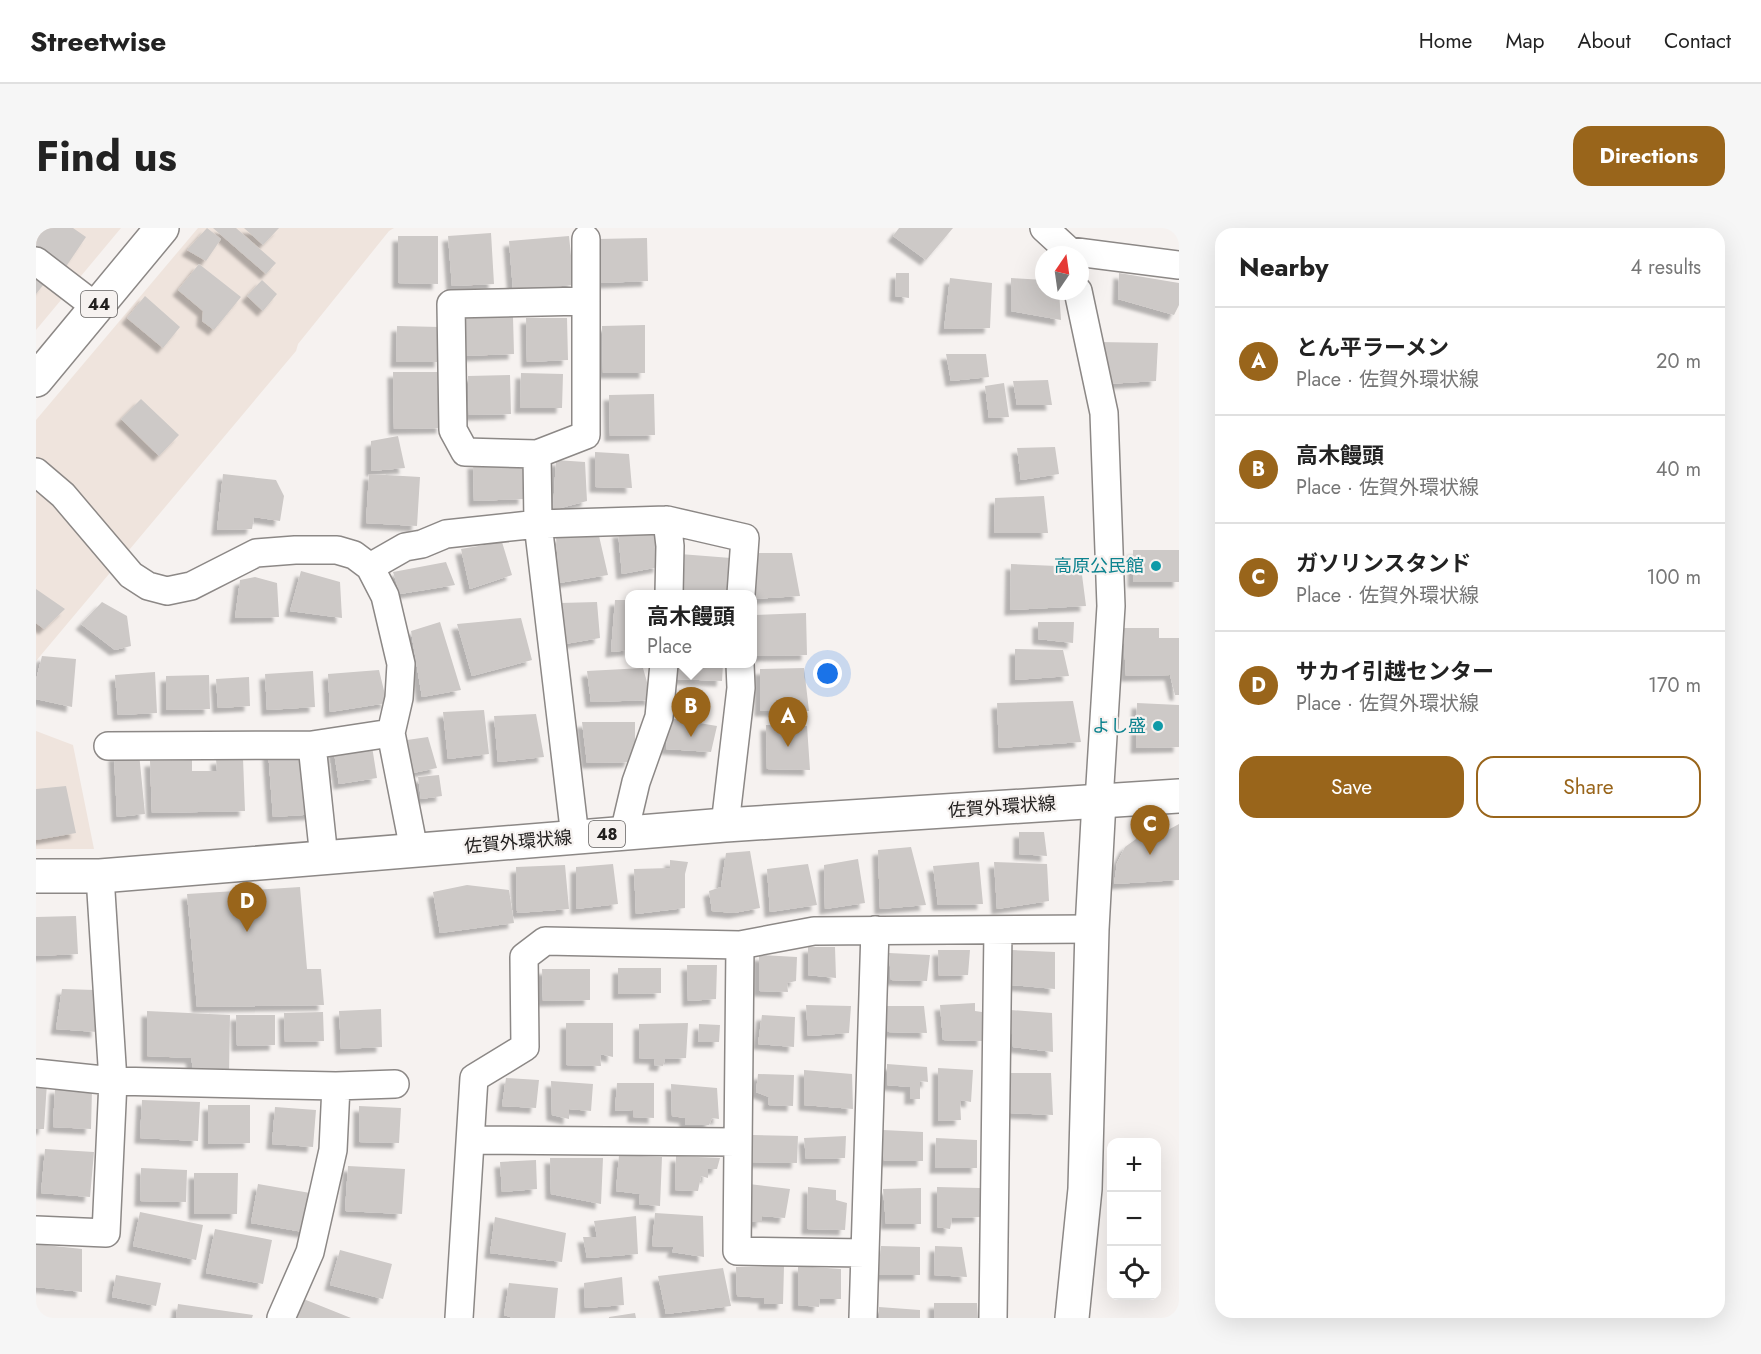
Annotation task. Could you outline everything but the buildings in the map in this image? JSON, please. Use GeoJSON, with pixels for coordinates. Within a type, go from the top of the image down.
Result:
{"type":"FeatureCollection","features":[{"type":"Feature","properties":{"kind":"main road","name":"44"},"geometry":{"type":"LineString","coordinates":[[36,380],[162,228]]}},
{"type":"Feature","properties":{"kind":"main road","name":"佐賀外環状線"},"geometry":{"type":"LineString","coordinates":[[36,876],[100,876],[725,825],[1179,796]]}},
{"type":"Feature","properties":{"kind":"main road"},"geometry":{"type":"LineString","coordinates":[[1072,1318],[1085,1189],[1092,929],[1099,801]]}},
{"type":"Feature","properties":{"kind":"street"},"geometry":{"type":"LineString","coordinates":[[1044,228],[1063,246]]}},
{"type":"Feature","properties":{"kind":"street"},"geometry":{"type":"LineString","coordinates":[[586,239],[586,302],[586,435],[537,454],[465,452],[453,430],[451,304],[586,302]]}},
{"type":"Feature","properties":{"kind":"street"},"geometry":{"type":"LineString","coordinates":[[1089,255],[1179,265]]}},
{"type":"Feature","properties":{"kind":"street"},"geometry":{"type":"LineString","coordinates":[[36,261],[96,307]]}},
{"type":"Feature","properties":{"kind":"street"},"geometry":{"type":"LineString","coordinates":[[1080,300],[1104,414],[1111,606],[1099,801]]}},
{"type":"Feature","properties":{"kind":"street"},"geometry":{"type":"LineString","coordinates":[[537,454],[538,524],[575,837]]}},
{"type":"Feature","properties":{"kind":"street"},"geometry":{"type":"LineString","coordinates":[[36,472],[63,495],[131,575],[148,586],[167,591],[191,586],[256,553],[337,550],[354,555],[370,567],[385,596],[401,664],[399,698],[391,733],[414,850]]}},
{"type":"Feature","properties":{"kind":"street"},"geometry":{"type":"LineString","coordinates":[[667,520],[670,546],[669,590]]}},
{"type":"Feature","properties":{"kind":"street"},"geometry":{"type":"LineString","coordinates":[[370,567],[405,547],[422,544],[447,534],[538,524],[667,520],[745,538],[741,590]]}},
{"type":"Feature","properties":{"kind":"street"},"geometry":{"type":"LineString","coordinates":[[624,833],[636,782],[659,717],[664,668]]}},
{"type":"Feature","properties":{"kind":"street"},"geometry":{"type":"LineString","coordinates":[[725,825],[741,688],[740,668]]}},
{"type":"Feature","properties":{"kind":"street"},"geometry":{"type":"LineString","coordinates":[[108,746],[312,745],[391,733]]}},
{"type":"Feature","properties":{"kind":"street"},"geometry":{"type":"LineString","coordinates":[[312,745],[324,858]]}},
{"type":"Feature","properties":{"kind":"street"},"geometry":{"type":"LineString","coordinates":[[36,1230],[106,1233],[113,1082],[100,876]]}},
{"type":"Feature","properties":{"kind":"street"},"geometry":{"type":"LineString","coordinates":[[459,1318],[474,1078],[525,1047],[524,957],[545,941],[740,945],[814,931],[1092,929]]}},
{"type":"Feature","properties":{"kind":"street"},"geometry":{"type":"LineString","coordinates":[[863,1318],[875,930]]}},
{"type":"Feature","properties":{"kind":"street"},"geometry":{"type":"LineString","coordinates":[[993,1318],[998,930]]}},
{"type":"Feature","properties":{"kind":"street"},"geometry":{"type":"LineString","coordinates":[[740,945],[737,1251],[865,1253]]}},
{"type":"Feature","properties":{"kind":"street"},"geometry":{"type":"LineString","coordinates":[[36,1073],[113,1082],[336,1086],[395,1084]]}},
{"type":"Feature","properties":{"kind":"street"},"geometry":{"type":"LineString","coordinates":[[281,1318],[310,1252],[333,1150],[336,1086]]}},
{"type":"Feature","properties":{"kind":"street"},"geometry":{"type":"LineString","coordinates":[[471,1140],[737,1142]]}},
{"type":"Feature","properties":{"kind":"shaded area"},"geometry":{"type":"Polygon","coordinates":[[[36,228],[121,228],[36,330],[36,228]]]}},
{"type":"Feature","properties":{"kind":"shaded area"},"geometry":{"type":"Polygon","coordinates":[[[198,228],[394,228],[389,231],[298,344],[296,351],[36,661],[36,420],[198,228]]]}},
{"type":"Feature","properties":{"kind":"shaded area"},"geometry":{"type":"Polygon","coordinates":[[[36,731],[73,745],[94,849],[36,849],[36,731]]]}},
{"type":"Feature","properties":{"kind":"place","name":"高原公民館"},"geometry":{"type":"Point","coordinates":[1156,566]}},
{"type":"Feature","properties":{"kind":"place","name":"よし盛"},"geometry":{"type":"Point","coordinates":[1158,726]}},
{"type":"Feature","properties":{"kind":"place","name":"高木饅頭"},"geometry":{"type":"Point","coordinates":[691,737]}},
{"type":"Feature","properties":{"kind":"place","name":"とん平ラーメン"},"geometry":{"type":"Point","coordinates":[788,747]}},
{"type":"Feature","properties":{"kind":"place","name":"ガソリンスタンド"},"geometry":{"type":"Point","coordinates":[1150,855]}},
{"type":"Feature","properties":{"kind":"place","name":"サカイ引越センター"},"geometry":{"type":"Point","coordinates":[247,932]}}]}
